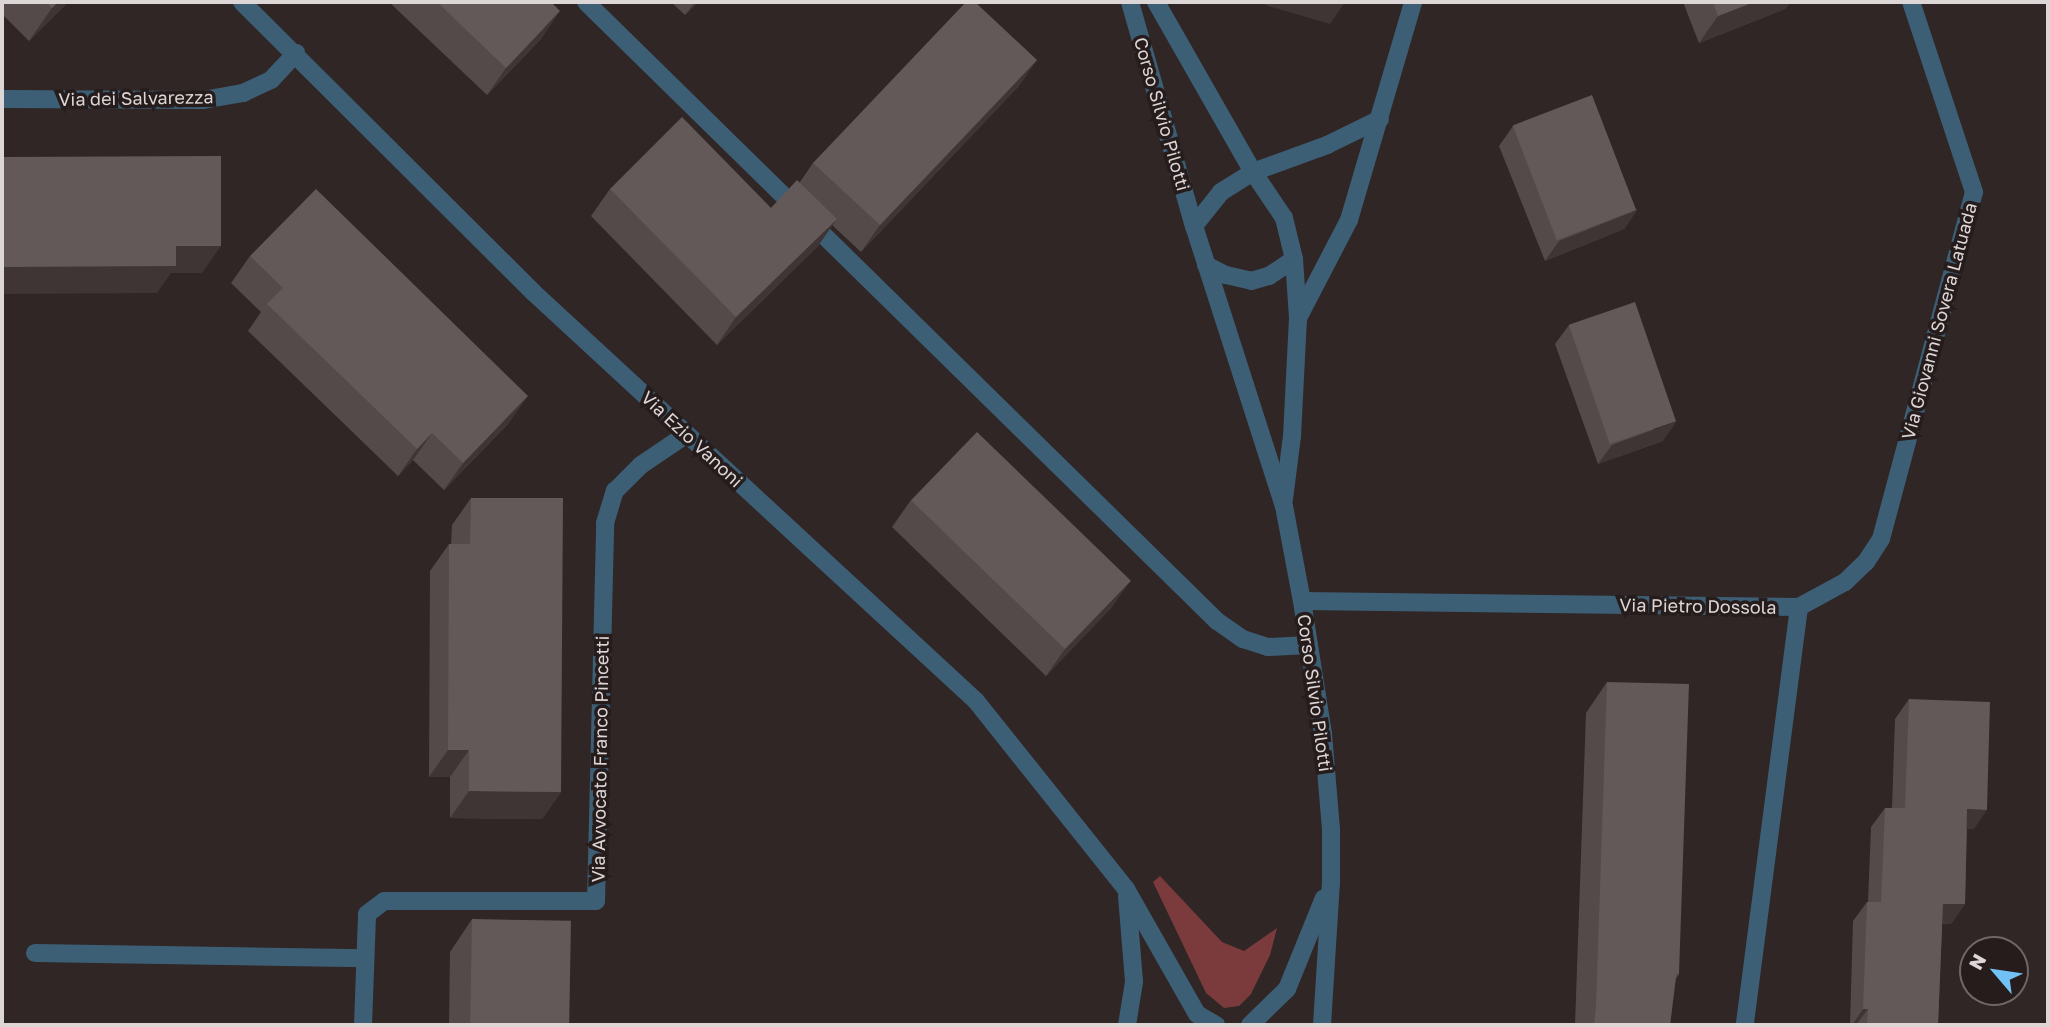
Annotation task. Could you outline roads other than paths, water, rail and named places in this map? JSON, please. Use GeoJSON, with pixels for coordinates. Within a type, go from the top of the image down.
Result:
{"type":"FeatureCollection","features":[{"type":"Feature","properties":{"kind":"street","name":"Via Ezio Vanoni"},"geometry":{"type":"LineString","coordinates":[[242,2],[533,292],[976,701],[1126,889],[1197,1014],[1216,1025]]}},
{"type":"Feature","properties":{"kind":"street"},"geometry":{"type":"LineString","coordinates":[[586,2],[1217,621],[1243,639],[1268,648],[1309,645]]}},
{"type":"Feature","properties":{"kind":"street","name":"Corso Silvio Pilotti"},"geometry":{"type":"LineString","coordinates":[[1130,2],[1194,226],[1284,506],[1302,601],[1323,734],[1331,881],[1322,1025]]}},
{"type":"Feature","properties":{"kind":"street","name":"Corso Silvio Pilotti"},"geometry":{"type":"LineString","coordinates":[[1156,2],[1253,172],[1284,218],[1294,259],[1298,318],[1292,436],[1284,506]]}},
{"type":"Feature","properties":{"kind":"street"},"geometry":{"type":"LineString","coordinates":[[1298,318],[1349,220],[1413,2]]}},
{"type":"Feature","properties":{"kind":"street","name":"Via Giovanni Sovera Latuada"},"geometry":{"type":"LineString","coordinates":[[1799,607],[1845,582],[1866,562],[1881,539],[1974,192],[1911,2]]}},
{"type":"Feature","properties":{"kind":"street","name":"Via dei Salvarezza"},"geometry":{"type":"LineString","coordinates":[[2,99],[203,100],[243,93],[271,80],[296,53]]}},
{"type":"Feature","properties":{"kind":"street"},"geometry":{"type":"LineString","coordinates":[[1253,172],[1327,145],[1380,119]]}},
{"type":"Feature","properties":{"kind":"street","name":"Corso Silvio Pilotti"},"geometry":{"type":"LineString","coordinates":[[1194,226],[1221,191],[1253,172]]}},
{"type":"Feature","properties":{"kind":"street"},"geometry":{"type":"LineString","coordinates":[[1206,265],[1226,275],[1251,281],[1269,276],[1294,259]]}},
{"type":"Feature","properties":{"kind":"street","name":"Via Avvocato Franco Pincetti"},"geometry":{"type":"LineString","coordinates":[[363,1025],[367,914],[384,901],[596,901],[606,523],[615,491],[640,465],[687,434]]}},
{"type":"Feature","properties":{"kind":"street","name":"Via Pietro Dossola"},"geometry":{"type":"LineString","coordinates":[[1302,601],[1799,607],[1745,1025]]}},
{"type":"Feature","properties":{"kind":"street","name":"Corso Silvio Pilotti"},"geometry":{"type":"LineString","coordinates":[[1250,1025],[1287,989],[1331,881]]}},
{"type":"Feature","properties":{"kind":"street"},"geometry":{"type":"LineString","coordinates":[[1126,889],[1134,982],[1127,1025]]}},
{"type":"Feature","properties":{"kind":"street"},"geometry":{"type":"LineString","coordinates":[[35,953],[365,958]]}}]}
